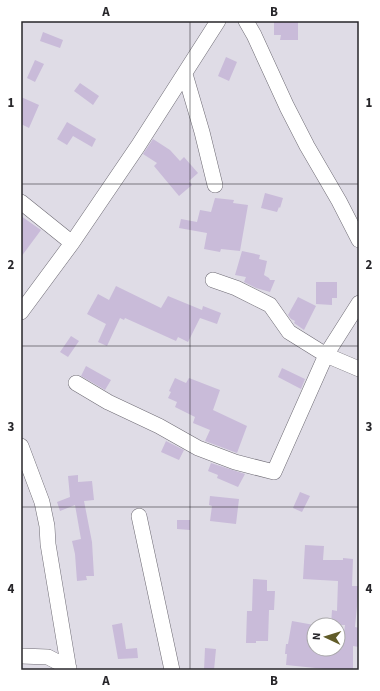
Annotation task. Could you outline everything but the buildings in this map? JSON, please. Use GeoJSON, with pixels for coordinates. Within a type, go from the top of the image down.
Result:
{"type":"FeatureCollection","features":[{"type":"Feature","properties":{"kind":"street"},"geometry":{"type":"LineString","coordinates":[[21,312],[72,243],[185,74],[218,21]]}},
{"type":"Feature","properties":{"kind":"street"},"geometry":{"type":"LineString","coordinates":[[246,21],[307,146],[339,201],[359,240]]}},
{"type":"Feature","properties":{"kind":"street"},"geometry":{"type":"LineString","coordinates":[[185,74],[202,132],[214,185]]}},
{"type":"Feature","properties":{"kind":"street"},"geometry":{"type":"LineString","coordinates":[[21,202],[72,243]]}},
{"type":"Feature","properties":{"kind":"street"},"geometry":{"type":"LineString","coordinates":[[213,280],[236,288],[270,305],[289,332],[326,355],[359,369]]}},
{"type":"Feature","properties":{"kind":"street"},"geometry":{"type":"LineString","coordinates":[[76,383],[108,402],[160,426],[198,448],[235,462],[274,472],[326,355],[359,303]]}},
{"type":"Feature","properties":{"kind":"street"},"geometry":{"type":"LineString","coordinates":[[21,446],[37,487],[43,510],[69,669]]}},
{"type":"Feature","properties":{"kind":"street"},"geometry":{"type":"LineString","coordinates":[[139,516],[172,670]]}},
{"type":"Feature","properties":{"kind":"street"},"geometry":{"type":"LineString","coordinates":[[21,656],[48,657],[69,669]]}}]}
